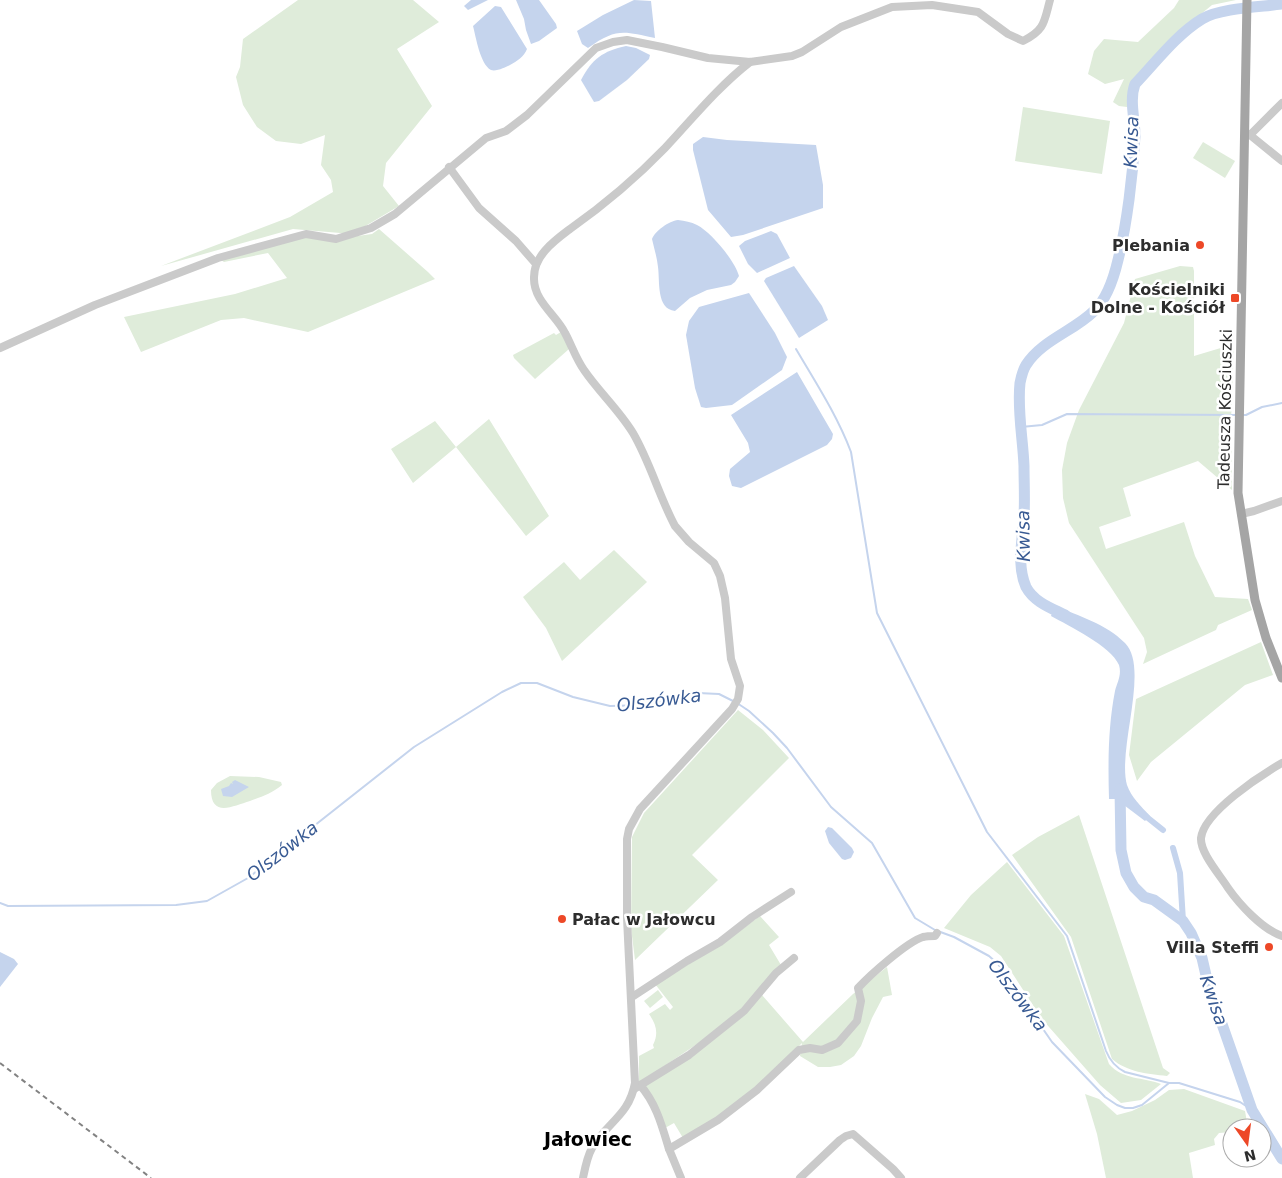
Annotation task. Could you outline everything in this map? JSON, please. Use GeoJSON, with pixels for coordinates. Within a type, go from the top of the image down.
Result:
{"type":"FeatureCollection","features":[{"type":"Feature","properties":{"kind":"main road","name":"Tadeusza Kościuszki"},"geometry":{"type":"LineString","coordinates":[[1247,0],[1248,135],[1238,492],[1255,600],[1266,638],[1282,678]]}},
{"type":"Feature","properties":{"kind":"street"},"geometry":{"type":"LineString","coordinates":[[0,348],[94,305],[218,258],[306,234],[336,239],[371,228],[394,214],[486,138],[506,131],[527,115],[596,48],[613,42],[627,40],[708,58],[750,62],[785,57],[802,52],[841,28],[892,7],[932,4],[978,12],[1008,34],[1023,41],[1035,35],[1044,24],[1050,0]]}},
{"type":"Feature","properties":{"kind":"street"},"geometry":{"type":"LineString","coordinates":[[583,1178],[593,1146],[628,1106],[637,1087],[627,918],[627,839],[629,829],[640,809],[732,709],[738,698],[740,686],[731,659],[725,598],[717,569],[675,526],[634,435],[584,371],[560,324],[539,296],[534,282],[536,264],[557,239],[620,190],[664,148],[725,82],[750,62]]}},
{"type":"Feature","properties":{"kind":"street"},"geometry":{"type":"LineString","coordinates":[[1282,104],[1248,135],[1282,162]]}},
{"type":"Feature","properties":{"kind":"street"},"geometry":{"type":"LineString","coordinates":[[449,167],[480,208],[516,241],[536,264]]}},
{"type":"Feature","properties":{"kind":"street"},"geometry":{"type":"LineString","coordinates":[[1241,514],[1282,500]]}},
{"type":"Feature","properties":{"kind":"street"},"geometry":{"type":"LineString","coordinates":[[1282,763],[1253,780],[1221,807],[1204,829],[1201,838],[1204,852],[1239,903],[1273,933],[1282,936]]}},
{"type":"Feature","properties":{"kind":"street"},"geometry":{"type":"LineString","coordinates":[[632,997],[720,942],[752,917],[791,892]]}},
{"type":"Feature","properties":{"kind":"street"},"geometry":{"type":"LineString","coordinates":[[669,1149],[718,1120],[756,1090],[799,1050],[810,1048],[822,1050],[838,1042],[857,1021],[861,1001],[858,988],[911,944],[924,937],[935,936],[937,933]]}},
{"type":"Feature","properties":{"kind":"street"},"geometry":{"type":"LineString","coordinates":[[637,1087],[689,1055],[744,1011],[776,973],[794,958]]}},
{"type":"Feature","properties":{"kind":"street"},"geometry":{"type":"LineString","coordinates":[[637,1087],[648,1094],[660,1120],[681,1178]]}},
{"type":"Feature","properties":{"kind":"street"},"geometry":{"type":"LineString","coordinates":[[800,1178],[840,1140],[853,1134],[901,1178]]}},
{"type":"Feature","properties":{"kind":"green space"},"geometry":{"type":"Polygon","coordinates":[[[298,0],[413,0],[439,22],[397,49],[432,106],[386,163],[383,186],[399,206],[352,234],[293,229],[161,266],[290,217],[333,192],[331,180],[321,165],[325,135],[301,144],[276,141],[257,127],[243,105],[236,77],[240,67],[243,39],[298,0]]]}},
{"type":"Feature","properties":{"kind":"green space"},"geometry":{"type":"Polygon","coordinates":[[[1179,0],[1236,0],[1212,5],[1195,19],[1155,57],[1156,59],[1142,69],[1132,83],[1127,107],[1119,106],[1113,102],[1124,79],[1105,84],[1088,74],[1094,51],[1104,39],[1138,42],[1174,8],[1179,0]]]}},
{"type":"Feature","properties":{"kind":"green space"},"geometry":{"type":"Polygon","coordinates":[[[1023,107],[1110,121],[1102,174],[1015,161],[1023,107]]]}},
{"type":"Feature","properties":{"kind":"green space"},"geometry":{"type":"Polygon","coordinates":[[[1203,142],[1235,161],[1225,178],[1193,158],[1203,142]]]}},
{"type":"Feature","properties":{"kind":"green space"},"geometry":{"type":"Polygon","coordinates":[[[379,229],[435,279],[308,332],[244,318],[221,320],[141,352],[124,317],[235,294],[287,278],[268,253],[224,262],[218,258],[306,234],[336,239],[372,234],[379,229]]]}},
{"type":"Feature","properties":{"kind":"green space"},"geometry":{"type":"Polygon","coordinates":[[[1180,266],[1193,267],[1194,271],[1194,356],[1234,344],[1231,420],[1232,490],[1198,461],[1123,488],[1131,516],[1099,527],[1106,549],[1184,522],[1195,556],[1215,597],[1248,599],[1252,610],[1218,625],[1216,630],[1143,664],[1147,652],[1144,638],[1069,523],[1063,498],[1062,470],[1067,443],[1079,410],[1124,323],[1135,279],[1180,266]]]}},
{"type":"Feature","properties":{"kind":"green space"},"geometry":{"type":"Polygon","coordinates":[[[561,332],[569,349],[535,379],[514,358],[513,355],[554,333],[556,335],[561,332]]]}},
{"type":"Feature","properties":{"kind":"green space"},"geometry":{"type":"Polygon","coordinates":[[[489,419],[549,516],[526,536],[456,447],[489,419]]]}},
{"type":"Feature","properties":{"kind":"green space"},"geometry":{"type":"Polygon","coordinates":[[[435,421],[456,447],[413,483],[391,449],[435,421]]]}},
{"type":"Feature","properties":{"kind":"green space"},"geometry":{"type":"Polygon","coordinates":[[[614,550],[647,582],[562,661],[546,628],[523,597],[564,562],[580,580],[614,550]]]}},
{"type":"Feature","properties":{"kind":"green space"},"geometry":{"type":"Polygon","coordinates":[[[1261,642],[1273,675],[1245,685],[1151,762],[1137,781],[1129,755],[1136,699],[1261,642]]]}},
{"type":"Feature","properties":{"kind":"green space"},"geometry":{"type":"Polygon","coordinates":[[[738,710],[763,730],[789,758],[692,855],[718,880],[635,960],[631,928],[632,837],[644,813],[738,710]]]}},
{"type":"Feature","properties":{"kind":"green space"},"geometry":{"type":"Polygon","coordinates":[[[230,776],[259,777],[281,782],[282,785],[270,793],[250,801],[230,807],[219,807],[212,799],[211,790],[217,783],[230,776]]]}},
{"type":"Feature","properties":{"kind":"green space"},"geometry":{"type":"Polygon","coordinates":[[[1079,815],[1163,1068],[1170,1073],[1167,1076],[1131,1070],[1112,1059],[1071,937],[1012,855],[1038,837],[1079,815]]]}},
{"type":"Feature","properties":{"kind":"green space"},"geometry":{"type":"Polygon","coordinates":[[[1007,862],[1064,936],[1109,1064],[1127,1076],[1161,1084],[1141,1100],[1121,1103],[1100,1085],[1042,1019],[1001,956],[990,947],[944,928],[971,895],[1007,862]]]}},
{"type":"Feature","properties":{"kind":"green space"},"geometry":{"type":"Polygon","coordinates":[[[760,916],[779,937],[769,945],[781,965],[739,1011],[709,1036],[639,1083],[639,1056],[654,1048],[656,1036],[655,1025],[649,1014],[665,1004],[670,1010],[673,1007],[655,984],[715,949],[760,916]]]}},
{"type":"Feature","properties":{"kind":"green space"},"geometry":{"type":"Polygon","coordinates":[[[887,967],[892,995],[883,997],[861,1046],[854,1056],[841,1065],[818,1067],[800,1056],[802,1043],[759,1086],[717,1119],[683,1138],[674,1123],[665,1128],[644,1086],[762,995],[803,1042],[853,994],[887,967]]]}},
{"type":"Feature","properties":{"kind":"green space"},"geometry":{"type":"Polygon","coordinates":[[[658,990],[663,997],[650,1008],[644,1001],[658,990]]]}},
{"type":"Feature","properties":{"kind":"green space"},"geometry":{"type":"Polygon","coordinates":[[[1184,1089],[1245,1111],[1246,1118],[1222,1118],[1222,1133],[1219,1133],[1214,1139],[1215,1145],[1189,1153],[1193,1178],[1106,1178],[1097,1134],[1085,1094],[1099,1099],[1117,1115],[1132,1111],[1155,1100],[1169,1090],[1184,1089]]]}},
{"type":"Feature","properties":{"kind":"water"},"geometry":{"type":"Polygon","coordinates":[[[471,0],[488,0],[468,10],[464,6],[471,0]]]}},
{"type":"Feature","properties":{"kind":"water"},"geometry":{"type":"Polygon","coordinates":[[[516,0],[539,0],[557,28],[539,41],[531,44],[516,0]]]}},
{"type":"Feature","properties":{"kind":"water"},"geometry":{"type":"Polygon","coordinates":[[[634,0],[651,1],[655,38],[620,33],[606,37],[588,48],[582,44],[577,31],[603,15],[634,0]]]}},
{"type":"Feature","properties":{"kind":"water"},"geometry":{"type":"Polygon","coordinates":[[[495,6],[501,7],[527,49],[522,57],[515,62],[498,70],[491,70],[487,67],[481,56],[473,26],[495,6]]]}},
{"type":"Feature","properties":{"kind":"water"},"geometry":{"type":"Polygon","coordinates":[[[626,46],[636,48],[650,55],[649,59],[627,80],[599,101],[594,102],[581,80],[585,73],[594,61],[605,53],[626,46]]]}},
{"type":"Feature","properties":{"kind":"water"},"geometry":{"type":"Polygon","coordinates":[[[703,137],[816,145],[823,185],[823,208],[743,235],[731,237],[708,210],[693,150],[693,144],[703,137]]]}},
{"type":"Feature","properties":{"kind":"water"},"geometry":{"type":"Polygon","coordinates":[[[678,220],[695,224],[709,234],[728,255],[739,276],[731,285],[707,290],[690,298],[675,311],[665,305],[660,294],[658,263],[652,239],[663,227],[678,220]]]}},
{"type":"Feature","properties":{"kind":"water"},"geometry":{"type":"Polygon","coordinates":[[[771,231],[777,234],[790,258],[757,273],[748,264],[739,246],[745,241],[771,231]]]}},
{"type":"Feature","properties":{"kind":"water"},"geometry":{"type":"Polygon","coordinates":[[[794,266],[822,306],[828,320],[799,338],[764,281],[766,278],[794,266]]]}},
{"type":"Feature","properties":{"kind":"water"},"geometry":{"type":"Polygon","coordinates":[[[749,293],[775,333],[787,357],[782,370],[732,405],[701,407],[695,388],[686,335],[689,321],[699,307],[749,293]]]}},
{"type":"Feature","properties":{"kind":"water"},"geometry":{"type":"Polygon","coordinates":[[[797,372],[833,434],[832,439],[827,445],[741,488],[732,486],[729,476],[730,469],[750,452],[748,443],[731,415],[797,372]]]}},
{"type":"Feature","properties":{"kind":"water"},"geometry":{"type":"Polygon","coordinates":[[[1055,605],[1109,630],[1125,643],[1132,655],[1134,689],[1125,770],[1127,785],[1131,794],[1150,816],[1145,821],[1116,799],[1109,799],[1110,732],[1115,691],[1120,676],[1119,665],[1115,658],[1099,644],[1051,616],[1055,605]]]}},
{"type":"Feature","properties":{"kind":"water"},"geometry":{"type":"Polygon","coordinates":[[[235,780],[249,787],[232,797],[223,796],[221,789],[229,786],[231,783],[233,784],[232,782],[235,780]]]}},
{"type":"Feature","properties":{"kind":"water"},"geometry":{"type":"Polygon","coordinates":[[[828,827],[832,828],[852,848],[854,852],[851,858],[842,859],[829,843],[825,831],[828,827]]]}},
{"type":"Feature","properties":{"kind":"water"},"geometry":{"type":"Polygon","coordinates":[[[0,952],[14,959],[18,964],[0,987],[0,952]]]}},
{"type":"Feature","properties":{"kind":"waterway","name":"Kwisa"},"geometry":{"type":"LineString","coordinates":[[1065,615],[1043,604],[1029,592],[1021,569],[1024,466],[1019,393],[1023,372],[1033,356],[1049,342],[1086,318],[1099,306],[1112,280],[1124,231],[1131,182],[1135,136],[1132,103],[1135,84],[1175,41],[1202,19],[1219,12],[1282,4]]}},
{"type":"Feature","properties":{"kind":"waterway"},"geometry":{"type":"LineString","coordinates":[[796,349],[833,412],[851,452],[877,613],[987,832],[1067,936],[1111,1061],[1125,1072],[1169,1083]]}},
{"type":"Feature","properties":{"kind":"waterway"},"geometry":{"type":"LineString","coordinates":[[1242,415],[1262,407],[1282,403]]}},
{"type":"Feature","properties":{"kind":"waterway"},"geometry":{"type":"LineString","coordinates":[[1021,427],[1042,425],[1067,414],[1237,415]]}},
{"type":"Feature","properties":{"kind":"waterway","name":"Olszówka"},"geometry":{"type":"LineString","coordinates":[[0,903],[8,906],[176,905],[207,901],[248,878],[414,747],[502,692],[521,683],[537,683],[573,697],[610,706],[647,705],[698,693],[719,694],[733,701]]}},
{"type":"Feature","properties":{"kind":"waterway","name":"Olszówka"},"geometry":{"type":"LineString","coordinates":[[737,703],[749,711],[773,733],[787,748],[831,807],[872,843],[915,918],[935,930],[954,937],[989,956],[998,964],[1052,1042],[1105,1097],[1117,1105],[1133,1108],[1142,1105],[1169,1083],[1179,1083],[1240,1102],[1252,1110]]}},
{"type":"Feature","properties":{"kind":"waterway","name":"Kwisa"},"geometry":{"type":"LineString","coordinates":[[1120,789],[1121,850],[1126,873],[1134,887],[1144,897],[1154,900],[1183,921],[1191,933],[1202,958],[1211,997],[1252,1110],[1282,1159]]}},
{"type":"Feature","properties":{"kind":"waterway"},"geometry":{"type":"LineString","coordinates":[[1143,814],[1163,830]]}},
{"type":"Feature","properties":{"kind":"waterway"},"geometry":{"type":"LineString","coordinates":[[1173,848],[1180,873],[1183,921]]}},
{"type":"Feature","properties":{"kind":"railway"},"geometry":{"type":"LineString","coordinates":[[0,1063],[151,1178]]}},
{"type":"Feature","properties":{"kind":"place","name":"Plebania"},"geometry":{"type":"Point","coordinates":[1200,245]}},
{"type":"Feature","properties":{"kind":"place","name":"Kościelniki Dolne - Kościół"},"geometry":{"type":"Point","coordinates":[1235,298]}},
{"type":"Feature","properties":{"kind":"place","name":"Pałac w Jałowcu"},"geometry":{"type":"Point","coordinates":[562,919]}},
{"type":"Feature","properties":{"kind":"place","name":"Villa Steffi"},"geometry":{"type":"Point","coordinates":[1269,947]}},
{"type":"Feature","properties":{"kind":"district","name":"Jałowiec"},"geometry":{"type":"Point","coordinates":[588,1139]}}]}
